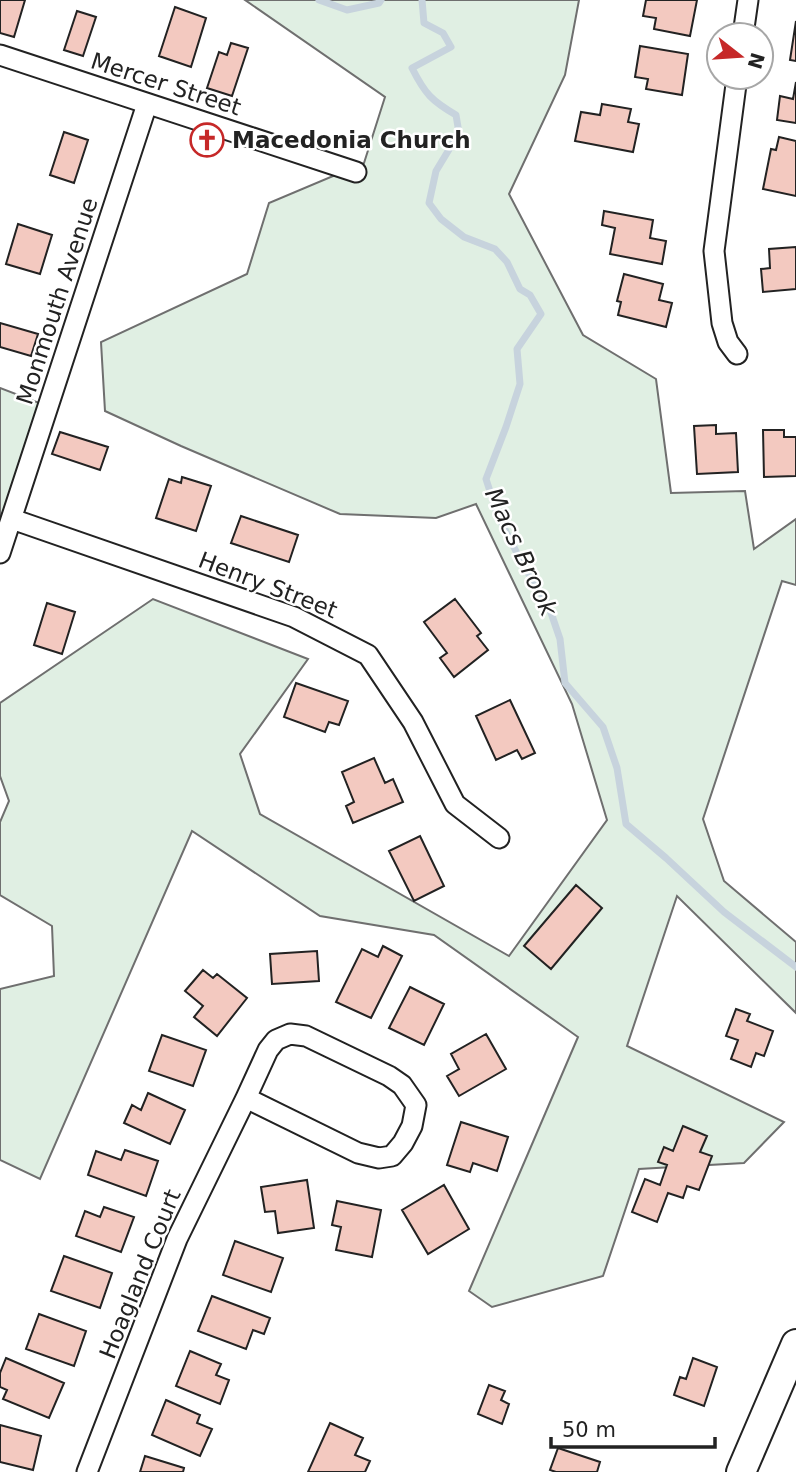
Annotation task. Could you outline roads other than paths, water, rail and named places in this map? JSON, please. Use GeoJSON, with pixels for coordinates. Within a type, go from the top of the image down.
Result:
{"type":"FeatureCollection","features":[{"type":"Feature","properties":{"kind":"street"},"geometry":{"type":"LineString","coordinates":[[745,21],[748,0]]}},
{"type":"Feature","properties":{"kind":"street","name":"Mercer Street"},"geometry":{"type":"LineString","coordinates":[[0,55],[356,172]]}},
{"type":"Feature","properties":{"kind":"street"},"geometry":{"type":"LineString","coordinates":[[735,91],[714,251],[722,323],[728,342],[737,354]]}},
{"type":"Feature","properties":{"kind":"street","name":"Monmouth Avenue"},"geometry":{"type":"LineString","coordinates":[[0,553],[147,104]]}},
{"type":"Feature","properties":{"kind":"street","name":"Henry Street"},"geometry":{"type":"LineString","coordinates":[[12,519],[295,617],[368,655],[412,722],[454,804],[499,838]]}},
{"type":"Feature","properties":{"kind":"street","name":"Hoagland Court"},"geometry":{"type":"LineString","coordinates":[[87,1472],[177,1239],[268,1050],[276,1040],[290,1034],[306,1036],[389,1076],[402,1085],[416,1105],[412,1126],[403,1143],[392,1156],[379,1158],[358,1153],[246,1098]]}},
{"type":"Feature","properties":{"kind":"street"},"geometry":{"type":"LineString","coordinates":[[741,1472],[796,1345]]}},
{"type":"Feature","properties":{"kind":"waterway","name":"Macs Brook"},"geometry":{"type":"LineString","coordinates":[[319,0],[347,10],[379,3],[381,0]]}},
{"type":"Feature","properties":{"kind":"waterway","name":"Macs Brook"},"geometry":{"type":"LineString","coordinates":[[422,0],[424,23],[443,33],[451,47],[412,68],[430,96],[456,115],[459,133],[436,171],[429,203],[441,219],[464,237],[495,249],[507,262],[520,289],[530,295],[541,314],[517,349],[520,384],[486,479],[498,516],[523,565],[548,604],[560,639],[565,683],[603,727],[617,768],[626,824],[724,912],[796,967]]}},
{"type":"Feature","properties":{"kind":"place","name":"Macedonia Church"},"geometry":{"type":"Point","coordinates":[207,140]}}]}
